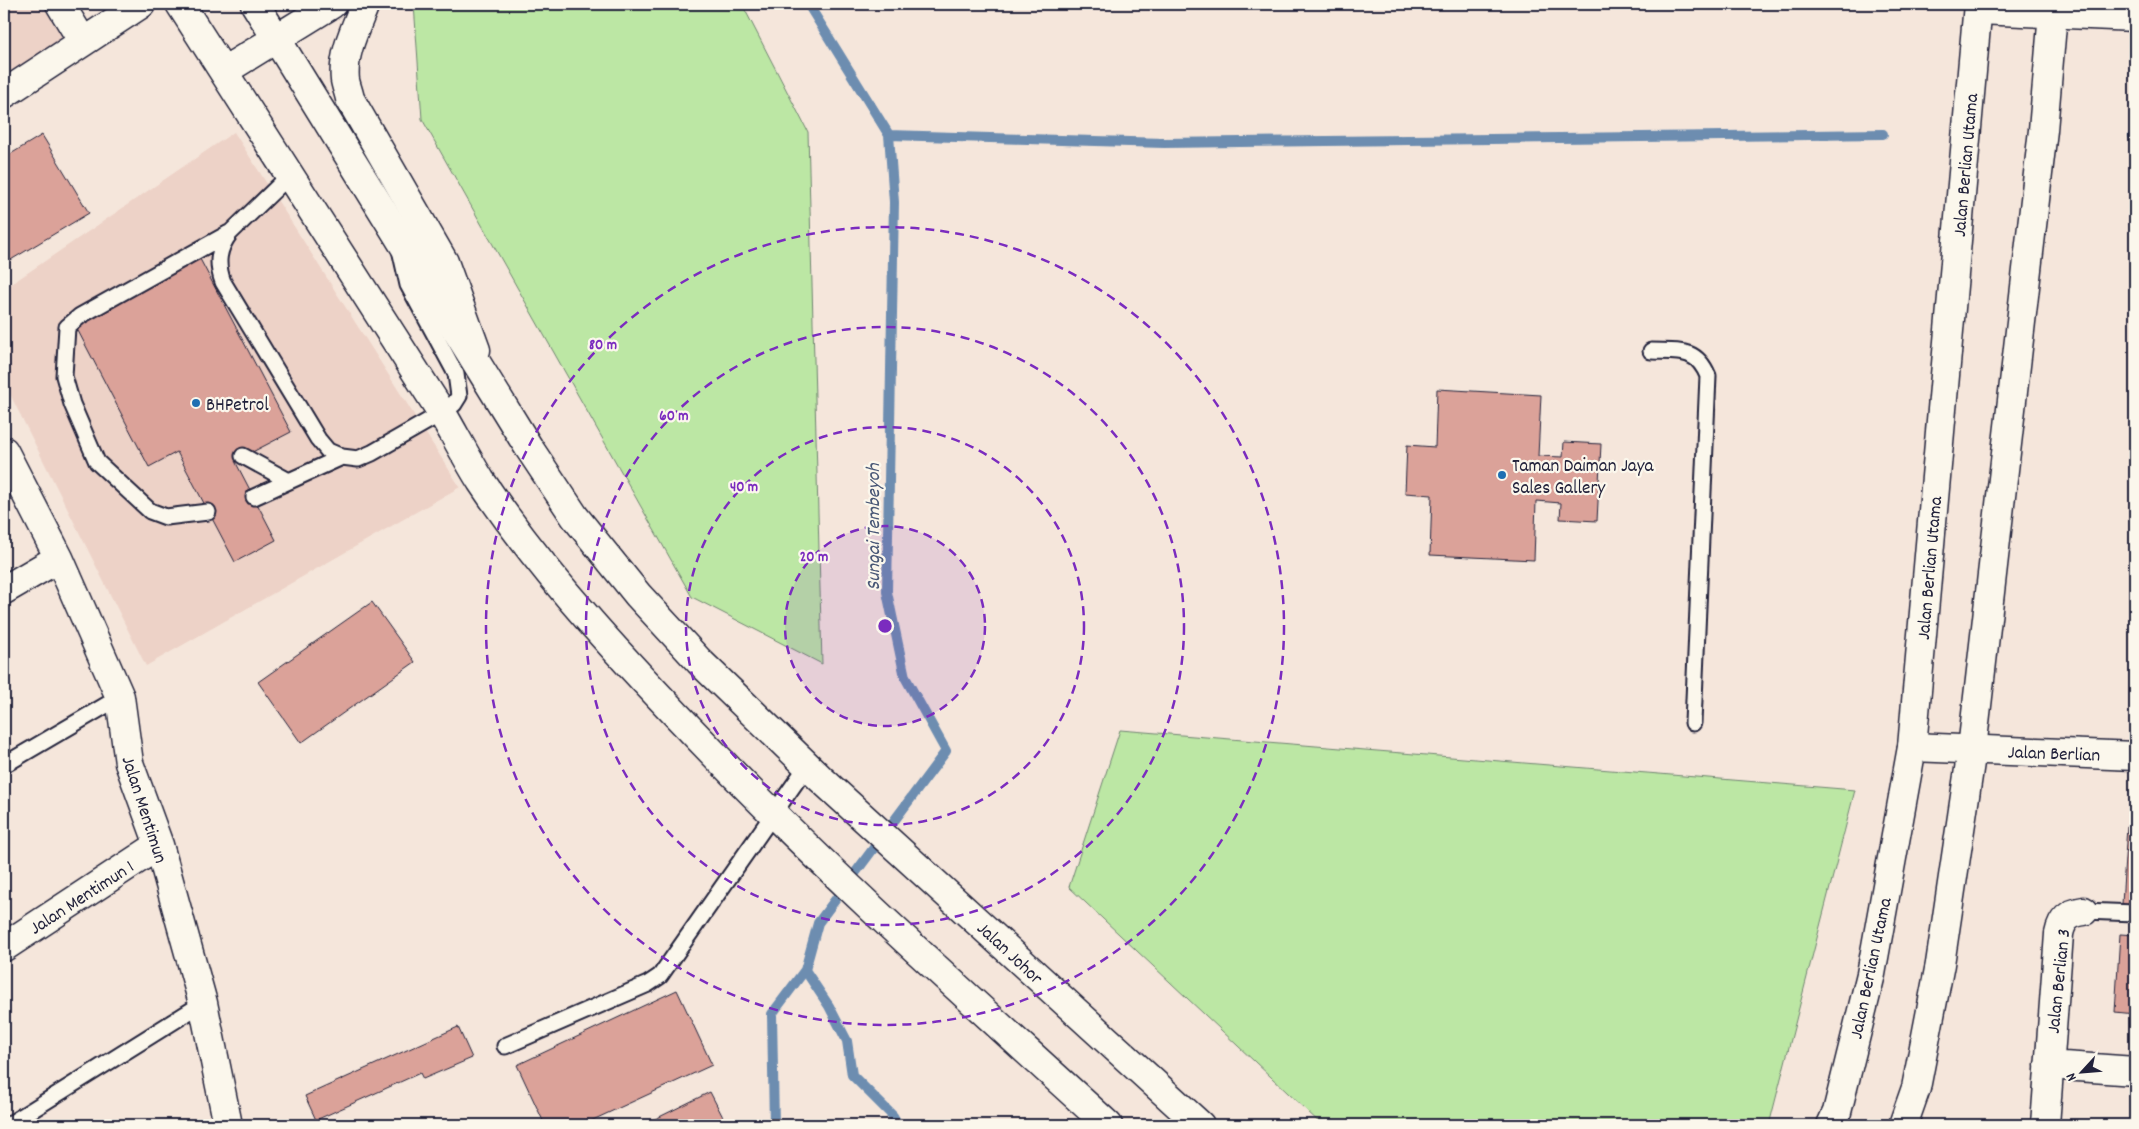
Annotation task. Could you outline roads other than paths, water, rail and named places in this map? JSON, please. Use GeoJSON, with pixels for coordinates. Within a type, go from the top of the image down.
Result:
{"type":"FeatureCollection","features":[{"type":"Feature","properties":{"kind":"main road"},"geometry":{"type":"LineString","coordinates":[[60,4],[83,42]]}},
{"type":"Feature","properties":{"kind":"main road"},"geometry":{"type":"LineString","coordinates":[[4,94],[141,4]]}},
{"type":"Feature","properties":{"kind":"main road"},"geometry":{"type":"LineString","coordinates":[[180,4],[291,174],[442,413],[481,480],[532,551],[592,624],[657,696],[780,822],[1108,1125]]}},
{"type":"Feature","properties":{"kind":"main road"},"geometry":{"type":"LineString","coordinates":[[255,4],[278,38],[396,235],[486,378]]}},
{"type":"Feature","properties":{"kind":"main road"},"geometry":{"type":"LineString","coordinates":[[224,72],[332,4]]}},
{"type":"Feature","properties":{"kind":"main road"},"geometry":{"type":"LineString","coordinates":[[365,4],[350,40],[346,64],[345,80],[350,99],[444,262],[486,378]]}},
{"type":"Feature","properties":{"kind":"main road"},"geometry":{"type":"LineString","coordinates":[[1978,7],[2052,8],[2135,17]]}},
{"type":"Feature","properties":{"kind":"main road","name":"Jalan Berlian Utama"},"geometry":{"type":"LineString","coordinates":[[1831,1125],[1836,1112],[1871,974],[1912,747],[1978,7]]}},
{"type":"Feature","properties":{"kind":"main road"},"geometry":{"type":"LineString","coordinates":[[1903,1125],[1916,1088],[1940,964],[1972,749],[2043,130],[2052,8]]}},
{"type":"Feature","properties":{"kind":"main road","name":"Jalan Johor"},"geometry":{"type":"LineString","coordinates":[[486,378],[529,448],[575,516],[638,595],[699,661],[814,773],[1200,1125]]}},
{"type":"Feature","properties":{"kind":"main road","name":"Jalan Mentimun"},"geometry":{"type":"LineString","coordinates":[[4,451],[59,558],[120,698],[129,763],[158,845],[203,1003],[228,1125]]}},
{"type":"Feature","properties":{"kind":"main road"},"geometry":{"type":"LineString","coordinates":[[4,590],[59,558]]}},
{"type":"Feature","properties":{"kind":"main road","name":"Jalan Berlian"},"geometry":{"type":"LineString","coordinates":[[1912,747],[2135,756]]}},
{"type":"Feature","properties":{"kind":"main road","name":"Jalan Mentimun 1"},"geometry":{"type":"LineString","coordinates":[[4,948],[158,845]]}},
{"type":"Feature","properties":{"kind":"main road","name":"Jalan Berlian 3"},"geometry":{"type":"LineString","coordinates":[[2045,1125],[2058,934],[2061,924],[2067,916],[2084,910]]}},
{"type":"Feature","properties":{"kind":"main road"},"geometry":{"type":"LineString","coordinates":[[2049,1065],[2135,1071]]}},
{"type":"Feature","properties":{"kind":"lane"},"geometry":{"type":"LineString","coordinates":[[291,174],[222,243],[218,256],[218,270],[223,282],[318,439],[328,451],[342,457],[358,459],[372,453],[442,413],[454,404],[459,396],[456,374],[408,285],[396,235]]}},
{"type":"Feature","properties":{"kind":"lane"},"geometry":{"type":"LineString","coordinates":[[208,512],[166,517],[150,511],[97,462],[72,404],[64,376],[67,327],[80,316],[127,294],[230,233]]}},
{"type":"Feature","properties":{"kind":"lane"},"geometry":{"type":"LineString","coordinates":[[1651,352],[1687,352],[1702,363],[1708,376],[1693,723]]}},
{"type":"Feature","properties":{"kind":"lane"},"geometry":{"type":"LineString","coordinates":[[243,456],[289,481]]}},
{"type":"Feature","properties":{"kind":"lane"},"geometry":{"type":"LineString","coordinates":[[254,497],[342,457]]}},
{"type":"Feature","properties":{"kind":"lane"},"geometry":{"type":"LineString","coordinates":[[4,765],[120,698]]}},
{"type":"Feature","properties":{"kind":"lane"},"geometry":{"type":"LineString","coordinates":[[505,1046],[648,984],[660,976],[780,822],[814,773]]}},
{"type":"Feature","properties":{"kind":"lane"},"geometry":{"type":"LineString","coordinates":[[2084,910],[2135,913]]}},
{"type":"Feature","properties":{"kind":"lane"},"geometry":{"type":"LineString","coordinates":[[8,1125],[203,1003]]}},
{"type":"Feature","properties":{"kind":"waterway","name":"Sungai Tembeyoh"},"geometry":{"type":"LineString","coordinates":[[774,1125],[772,1014],[805,970],[818,923],[946,751],[905,677],[887,592],[894,202],[889,135],[808,4]]}},
{"type":"Feature","properties":{"kind":"waterway"},"geometry":{"type":"LineString","coordinates":[[889,135],[1164,143],[1883,134]]}},
{"type":"Feature","properties":{"kind":"waterway"},"geometry":{"type":"LineString","coordinates":[[805,970],[829,1006],[847,1041],[852,1075],[893,1116],[898,1125]]}},
{"type":"Feature","properties":{"kind":"place","name":"BHPetrol"},"geometry":{"type":"Point","coordinates":[196,403]}},
{"type":"Feature","properties":{"kind":"place","name":"Taman Daiman Jaya Sales Gallery"},"geometry":{"type":"Point","coordinates":[1502,475]}}]}
